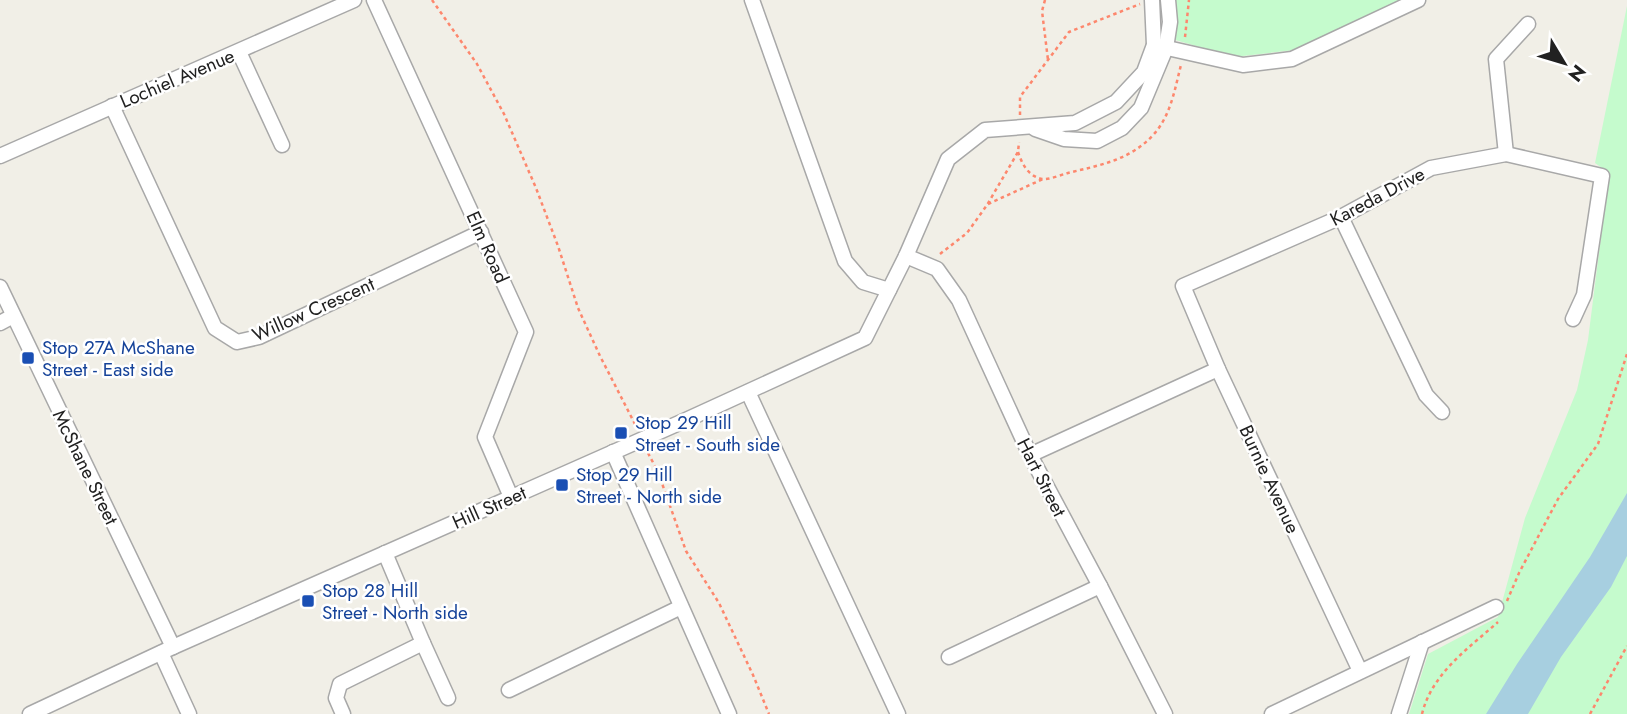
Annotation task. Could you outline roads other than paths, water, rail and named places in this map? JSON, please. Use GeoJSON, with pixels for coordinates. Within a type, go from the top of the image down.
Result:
{"type":"FeatureCollection","features":[{"type":"Feature","properties":{"kind":"street","name":"Lochiel Avenue"},"geometry":{"type":"LineString","coordinates":[[0,156],[354,0]]}},
{"type":"Feature","properties":{"kind":"street","name":"Elm Road"},"geometry":{"type":"LineString","coordinates":[[374,0],[526,332],[485,437],[511,497]]}},
{"type":"Feature","properties":{"kind":"street"},"geometry":{"type":"LineString","coordinates":[[752,0],[845,261],[863,282],[889,289]]}},
{"type":"Feature","properties":{"kind":"street"},"geometry":{"type":"LineString","coordinates":[[1022,126],[1064,139],[1097,141],[1122,128],[1141,108],[1170,22],[1168,0]]}},
{"type":"Feature","properties":{"kind":"street"},"geometry":{"type":"LineString","coordinates":[[1160,47],[1242,65],[1292,59],[1418,0]]}},
{"type":"Feature","properties":{"kind":"street"},"geometry":{"type":"LineString","coordinates":[[1148,1],[1160,47]]}},
{"type":"Feature","properties":{"kind":"street"},"geometry":{"type":"LineString","coordinates":[[1506,154],[1496,59],[1528,24]]}},
{"type":"Feature","properties":{"kind":"street","name":"Hill Street"},"geometry":{"type":"LineString","coordinates":[[30,714],[167,650],[687,420],[865,338],[906,256],[948,159],[985,130],[1075,123],[1116,102],[1144,72],[1160,47]]}},
{"type":"Feature","properties":{"kind":"street"},"geometry":{"type":"LineString","coordinates":[[239,52],[282,145]]}},
{"type":"Feature","properties":{"kind":"street","name":"Willow Crescent"},"geometry":{"type":"LineString","coordinates":[[112,106],[215,328],[237,342],[259,337],[481,232]]}},
{"type":"Feature","properties":{"kind":"street","name":"Kareda Drive"},"geometry":{"type":"LineString","coordinates":[[1184,286],[1341,216],[1431,168],[1506,154],[1602,176],[1584,295],[1573,319]]}},
{"type":"Feature","properties":{"kind":"street"},"geometry":{"type":"LineString","coordinates":[[1341,216],[1426,395],[1442,412]]}},
{"type":"Feature","properties":{"kind":"street","name":"Hart Street"},"geometry":{"type":"LineString","coordinates":[[906,256],[937,269],[959,300],[1030,455],[1165,714]]}},
{"type":"Feature","properties":{"kind":"street","name":"Burnie Avenue"},"geometry":{"type":"LineString","coordinates":[[1184,286],[1218,369],[1360,671]]}},
{"type":"Feature","properties":{"kind":"street","name":"McShane Street"},"geometry":{"type":"LineString","coordinates":[[0,287],[6,319],[167,650],[189,714]]}},
{"type":"Feature","properties":{"kind":"street"},"geometry":{"type":"LineString","coordinates":[[1030,455],[1218,369]]}},
{"type":"Feature","properties":{"kind":"street"},"geometry":{"type":"LineString","coordinates":[[748,392],[898,714]]}},
{"type":"Feature","properties":{"kind":"street"},"geometry":{"type":"LineString","coordinates":[[613,452],[729,714]]}},
{"type":"Feature","properties":{"kind":"street"},"geometry":{"type":"LineString","coordinates":[[385,553],[448,698]]}},
{"type":"Feature","properties":{"kind":"street"},"geometry":{"type":"LineString","coordinates":[[949,657],[1100,586]]}},
{"type":"Feature","properties":{"kind":"street"},"geometry":{"type":"LineString","coordinates":[[509,690],[681,607]]}},
{"type":"Feature","properties":{"kind":"street"},"geometry":{"type":"LineString","coordinates":[[1272,714],[1422,642],[1502,610]]}},
{"type":"Feature","properties":{"kind":"street"},"geometry":{"type":"LineString","coordinates":[[1399,714],[1422,642]]}},
{"type":"Feature","properties":{"kind":"street"},"geometry":{"type":"LineString","coordinates":[[343,714],[336,698],[340,684],[423,643]]}},
{"type":"Feature","properties":{"kind":"water"},"geometry":{"type":"Polygon","coordinates":[[[1627,493],[1627,556],[1611,587],[1561,657],[1528,714],[1486,714],[1590,557],[1627,493]]]}},
{"type":"Feature","properties":{"kind":"place","name":"Stop 27A McShane Street - East side"},"geometry":{"type":"Point","coordinates":[28,358]}},
{"type":"Feature","properties":{"kind":"place","name":"Stop 29 Hill Street - South side"},"geometry":{"type":"Point","coordinates":[621,433]}},
{"type":"Feature","properties":{"kind":"place","name":"Stop 29 Hill Street - North side"},"geometry":{"type":"Point","coordinates":[562,485]}},
{"type":"Feature","properties":{"kind":"place","name":"Stop 28 Hill Street - North side"},"geometry":{"type":"Point","coordinates":[308,601]}}]}
